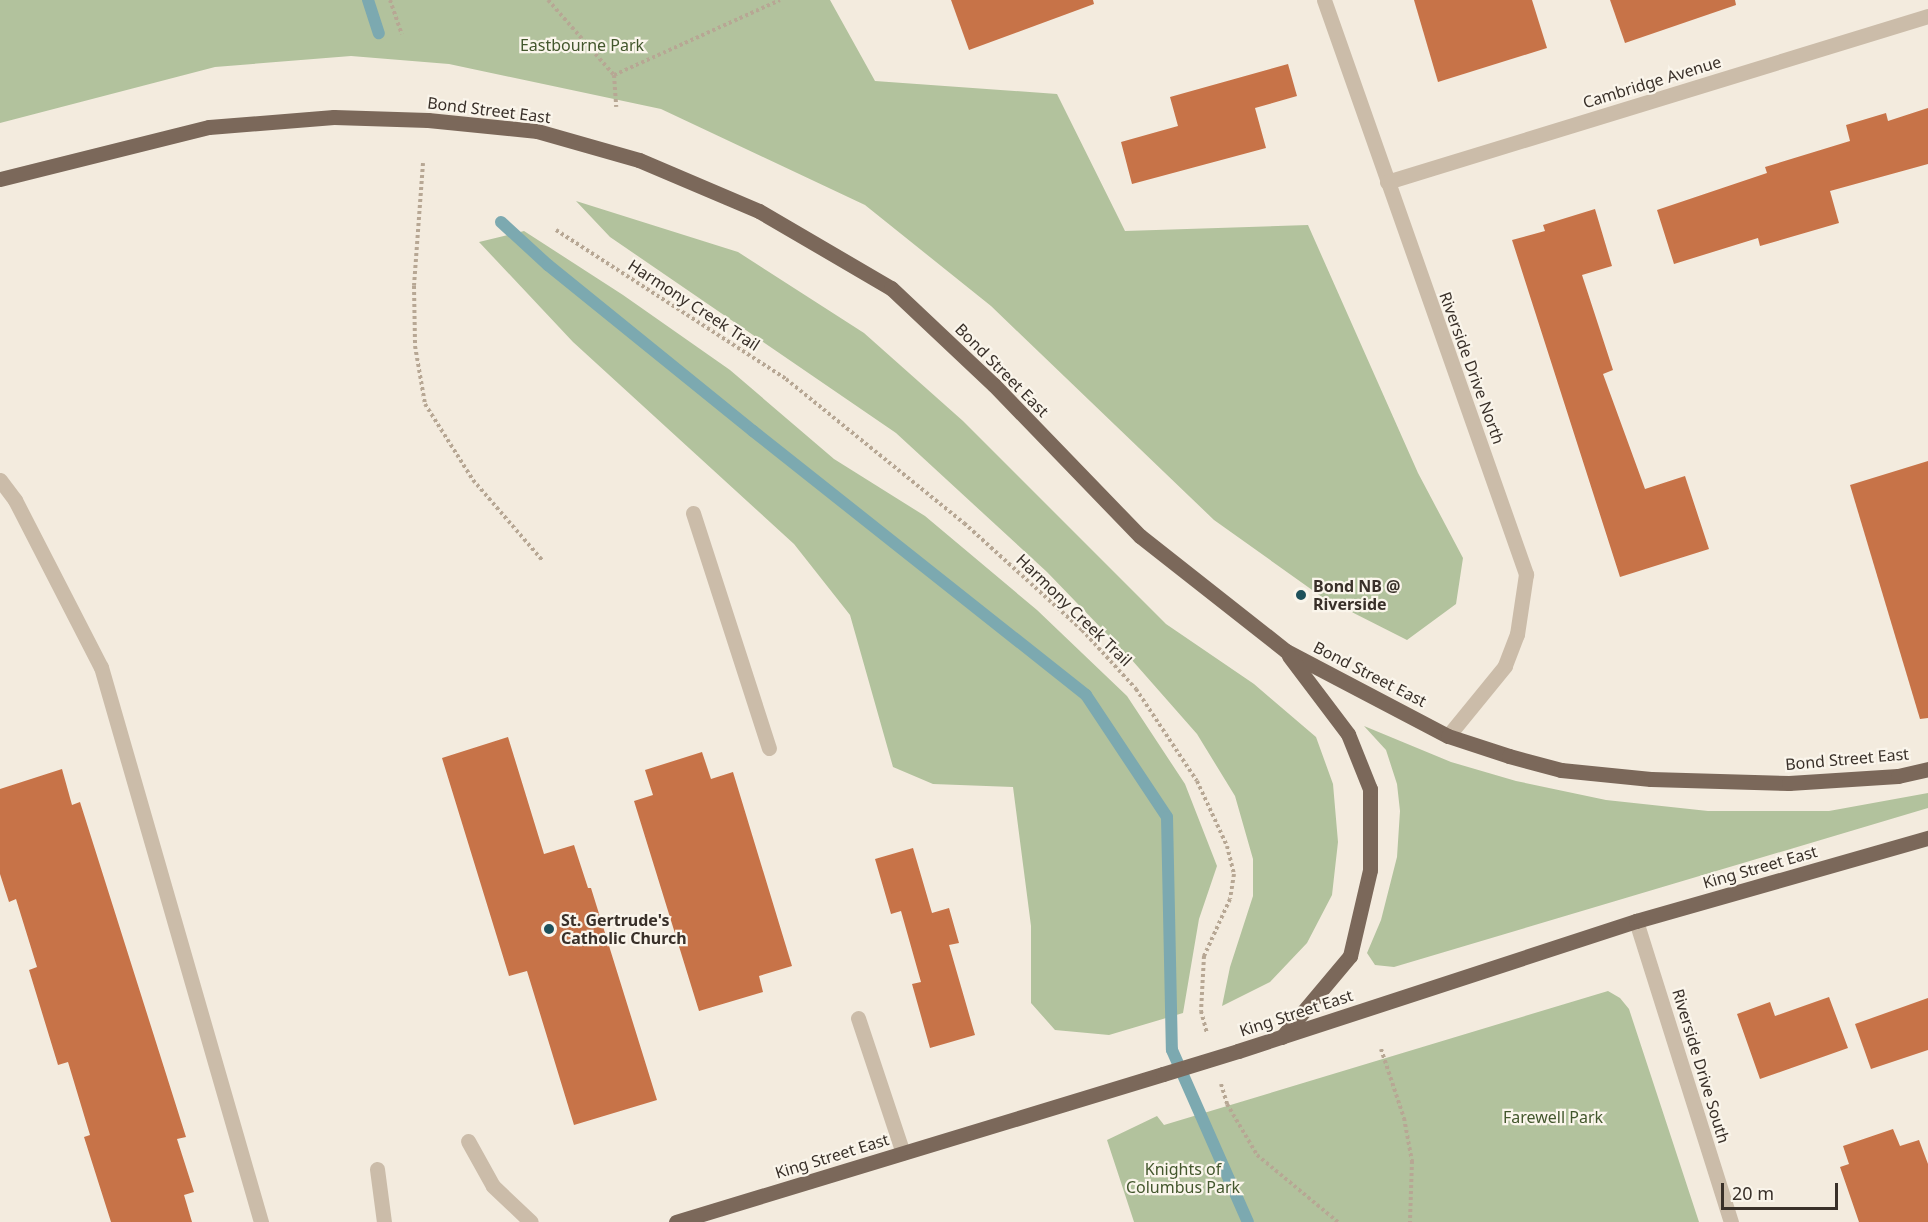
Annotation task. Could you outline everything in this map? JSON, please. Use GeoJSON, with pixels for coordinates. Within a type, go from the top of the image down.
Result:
{"type":"FeatureCollection","features":[{"type":"Feature","properties":{"kind":"main road","name":"Bond Street East"},"geometry":{"type":"LineString","coordinates":[[0,179],[209,127],[334,117],[428,120],[537,131],[639,159],[759,211],[891,288],[994,386],[1140,536],[1286,651],[1448,735],[1509,756],[1561,770],[1652,779],[1789,783],[1898,776],[1928,770]]}},
{"type":"Feature","properties":{"kind":"main road"},"geometry":{"type":"LineString","coordinates":[[1282,1037],[1350,956],[1370,870],[1370,789],[1348,734],[1286,651]]}},
{"type":"Feature","properties":{"kind":"main road","name":"King Street East"},"geometry":{"type":"LineString","coordinates":[[683,1221],[1238,1051],[1636,921],[1928,838]]}},
{"type":"Feature","properties":{"kind":"street","name":"Riverside Drive North"},"geometry":{"type":"LineString","coordinates":[[1324,0],[1526,574],[1517,634],[1505,666],[1448,735]]}},
{"type":"Feature","properties":{"kind":"street","name":"Cambridge Avenue"},"geometry":{"type":"LineString","coordinates":[[1387,182],[1928,16]]}},
{"type":"Feature","properties":{"kind":"street"},"geometry":{"type":"LineString","coordinates":[[0,480],[15,500],[101,667],[261,1222]]}},
{"type":"Feature","properties":{"kind":"street"},"geometry":{"type":"LineString","coordinates":[[693,513],[769,748]]}},
{"type":"Feature","properties":{"kind":"street","name":"Riverside Drive South"},"geometry":{"type":"LineString","coordinates":[[1636,921],[1731,1222]]}},
{"type":"Feature","properties":{"kind":"street"},"geometry":{"type":"LineString","coordinates":[[858,1018],[903,1154]]}},
{"type":"Feature","properties":{"kind":"street"},"geometry":{"type":"LineString","coordinates":[[468,1141],[493,1186],[531,1222]]}},
{"type":"Feature","properties":{"kind":"street"},"geometry":{"type":"LineString","coordinates":[[378,1169],[384,1222]]}},
{"type":"Feature","properties":{"kind":"path"},"geometry":{"type":"LineString","coordinates":[[390,0],[402,34]]}},
{"type":"Feature","properties":{"kind":"path"},"geometry":{"type":"LineString","coordinates":[[548,0],[614,75],[616,107]]}},
{"type":"Feature","properties":{"kind":"path"},"geometry":{"type":"LineString","coordinates":[[614,75],[780,0]]}},
{"type":"Feature","properties":{"kind":"path"},"geometry":{"type":"LineString","coordinates":[[423,164],[414,286],[415,346],[425,404],[473,480],[543,561]]}},
{"type":"Feature","properties":{"kind":"path","name":"Harmony Creek Trail"},"geometry":{"type":"LineString","coordinates":[[556,230],[786,379],[964,523],[1082,630],[1136,688],[1197,781],[1227,846],[1234,874],[1230,899],[1204,956],[1200,1011],[1209,1042]]}},
{"type":"Feature","properties":{"kind":"path"},"geometry":{"type":"LineString","coordinates":[[1381,1049],[1404,1118],[1412,1161],[1410,1222]]}},
{"type":"Feature","properties":{"kind":"path"},"geometry":{"type":"LineString","coordinates":[[1218,1073],[1227,1104],[1257,1155],[1338,1222]]}},
{"type":"Feature","properties":{"kind":"green space","name":"Eastbourne Park"},"geometry":{"type":"Polygon","coordinates":[[[0,0],[830,0],[875,81],[1057,94],[1125,231],[1308,225],[1418,473],[1463,558],[1456,604],[1407,640],[1322,597],[1214,520],[991,306],[865,205],[661,109],[449,64],[351,56],[215,67],[0,123],[0,0]]]}},
{"type":"Feature","properties":{"kind":"green space"},"geometry":{"type":"Polygon","coordinates":[[[576,201],[738,252],[864,333],[963,421],[1166,624],[1254,684],[1316,737],[1333,784],[1338,842],[1332,895],[1307,943],[1270,982],[1222,1006],[1230,967],[1253,896],[1253,859],[1235,796],[1197,734],[1131,659],[1047,572],[896,433],[610,237],[576,201]]]}},
{"type":"Feature","properties":{"kind":"green space"},"geometry":{"type":"Polygon","coordinates":[[[524,231],[623,295],[730,370],[834,459],[925,516],[1037,610],[1127,696],[1185,784],[1217,866],[1199,919],[1183,1013],[1109,1035],[1055,1030],[1031,1003],[1031,926],[1013,787],[933,784],[893,767],[850,615],[794,544],[573,342],[479,242],[524,231]]]}},
{"type":"Feature","properties":{"kind":"green space"},"geometry":{"type":"Polygon","coordinates":[[[1364,726],[1451,762],[1516,781],[1606,800],[1708,811],[1829,811],[1928,793],[1928,808],[1394,967],[1375,965],[1367,953],[1381,920],[1397,857],[1400,811],[1397,784],[1386,750],[1364,726]]]}},
{"type":"Feature","properties":{"kind":"green space","name":"Farewell Park"},"geometry":{"type":"Polygon","coordinates":[[[1608,991],[1620,998],[1629,1009],[1699,1222],[1134,1222],[1107,1140],[1157,1116],[1164,1125],[1608,991]]]}},
{"type":"Feature","properties":{"kind":"building"},"geometry":{"type":"Polygon","coordinates":[[[951,0],[1093,0],[1094,4],[969,50],[951,0]]]}},
{"type":"Feature","properties":{"kind":"building"},"geometry":{"type":"Polygon","coordinates":[[[1414,0],[1532,0],[1547,48],[1438,82],[1414,0]]]}},
{"type":"Feature","properties":{"kind":"building"},"geometry":{"type":"Polygon","coordinates":[[[1610,0],[1735,0],[1736,5],[1625,43],[1610,0]]]}},
{"type":"Feature","properties":{"kind":"building"},"geometry":{"type":"Polygon","coordinates":[[[1288,64],[1297,96],[1255,108],[1266,148],[1132,184],[1121,142],[1178,126],[1170,97],[1288,64]]]}},
{"type":"Feature","properties":{"kind":"building"},"geometry":{"type":"Polygon","coordinates":[[[1928,108],[1928,164],[1830,191],[1839,223],[1760,246],[1758,238],[1674,264],[1657,210],[1767,173],[1765,167],[1850,141],[1846,125],[1886,113],[1888,121],[1928,108]]]}},
{"type":"Feature","properties":{"kind":"building"},"geometry":{"type":"Polygon","coordinates":[[[1595,209],[1612,266],[1582,275],[1613,370],[1603,374],[1645,489],[1685,476],[1709,549],[1620,577],[1512,240],[1545,231],[1543,225],[1595,209]]]}},
{"type":"Feature","properties":{"kind":"building"},"geometry":{"type":"Polygon","coordinates":[[[1928,461],[1928,718],[1920,719],[1850,485],[1928,461]]]}},
{"type":"Feature","properties":{"kind":"building","name":"St. Gertrude's Catholic Church"},"geometry":{"type":"Polygon","coordinates":[[[508,737],[544,854],[574,845],[588,888],[591,888],[657,1100],[574,1125],[527,971],[509,976],[442,758],[508,737]]]}},
{"type":"Feature","properties":{"kind":"building"},"geometry":{"type":"Polygon","coordinates":[[[702,752],[711,779],[733,772],[792,966],[759,976],[763,992],[699,1011],[634,801],[653,795],[645,770],[702,752]]]}},
{"type":"Feature","properties":{"kind":"building"},"geometry":{"type":"Polygon","coordinates":[[[62,769],[72,805],[80,802],[186,1137],[177,1139],[194,1192],[184,1195],[192,1222],[111,1222],[84,1137],[90,1135],[68,1062],[58,1065],[29,970],[37,967],[16,899],[9,902],[0,874],[0,789],[62,769]]]}},
{"type":"Feature","properties":{"kind":"building"},"geometry":{"type":"Polygon","coordinates":[[[913,848],[932,913],[949,908],[959,943],[949,945],[975,1035],[930,1048],[912,984],[921,982],[901,911],[891,914],[875,859],[913,848]]]}},
{"type":"Feature","properties":{"kind":"building"},"geometry":{"type":"Polygon","coordinates":[[[1829,997],[1848,1048],[1760,1079],[1737,1014],[1770,1002],[1775,1016],[1829,997]]]}},
{"type":"Feature","properties":{"kind":"building"},"geometry":{"type":"Polygon","coordinates":[[[1928,998],[1928,1050],[1871,1069],[1855,1024],[1928,998]]]}},
{"type":"Feature","properties":{"kind":"building"},"geometry":{"type":"Polygon","coordinates":[[[1893,1129],[1900,1146],[1919,1140],[1928,1164],[1928,1222],[1859,1222],[1840,1167],[1849,1164],[1843,1146],[1893,1129]]]}},
{"type":"Feature","properties":{"kind":"waterway"},"geometry":{"type":"LineString","coordinates":[[368,0],[379,33]]}},
{"type":"Feature","properties":{"kind":"waterway"},"geometry":{"type":"LineString","coordinates":[[501,222],[548,265],[753,431],[1086,695],[1167,817],[1172,1050],[1248,1222]]}},
{"type":"Feature","properties":{"kind":"place","name":"Bond NB @ Riverside"},"geometry":{"type":"Point","coordinates":[1301,595]}},
{"type":"Feature","properties":{"kind":"place","name":"St. Gertrude's Catholic Church"},"geometry":{"type":"Point","coordinates":[549,929]}},
{"type":"Feature","properties":{"kind":"park label","name":"Knights of Columbus Park"},"geometry":{"type":"Point","coordinates":[1183,1178]}}]}
